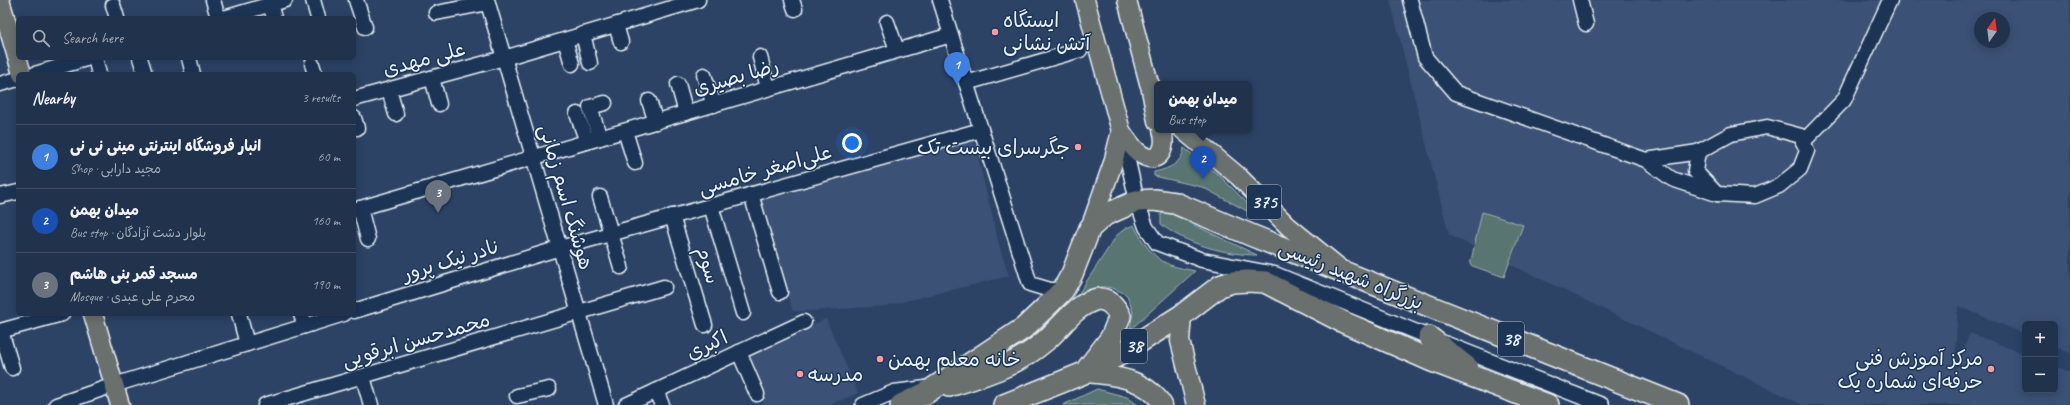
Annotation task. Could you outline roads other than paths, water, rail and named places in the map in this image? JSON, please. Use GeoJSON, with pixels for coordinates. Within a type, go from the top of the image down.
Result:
{"type":"FeatureCollection","features":[{"type":"Feature","properties":{"kind":"highway","name":"بزرگراه شهید رئیسی"},"geometry":{"type":"LineString","coordinates":[[931,390],[1024,328],[1062,290],[1072,274],[1090,228],[1105,215],[1137,201],[1154,200],[1176,203],[1345,273],[1678,405]]}},
{"type":"Feature","properties":{"kind":"highway","name":"بزرگراه شهید رئیسی"},"geometry":{"type":"LineString","coordinates":[[1004,405],[1084,373],[1125,351],[1182,315],[1220,286],[1248,280],[1265,282],[1342,321],[1432,361],[1548,405]]}},
{"type":"Feature","properties":{"kind":"highway"},"geometry":{"type":"LineString","coordinates":[[901,405],[931,390],[1002,369],[1046,341],[1084,305],[1096,300],[1104,300],[1112,303],[1120,316],[1111,338],[1098,357],[1084,373]]}},
{"type":"Feature","properties":{"kind":"highway"},"geometry":{"type":"LineString","coordinates":[[1429,337],[1484,381]]}},
{"type":"Feature","properties":{"kind":"main road"},"geometry":{"type":"LineString","coordinates":[[0,0],[16,54]]}},
{"type":"Feature","properties":{"kind":"main road"},"geometry":{"type":"LineString","coordinates":[[1085,0],[1121,131],[1139,154],[1148,158],[1158,156],[1164,148],[1165,138],[1163,133]]}},
{"type":"Feature","properties":{"kind":"main road"},"geometry":{"type":"LineString","coordinates":[[1127,0],[1153,89]]}},
{"type":"Feature","properties":{"kind":"main road"},"geometry":{"type":"LineString","coordinates":[[18,60],[21,72]]}},
{"type":"Feature","properties":{"kind":"main road"},"geometry":{"type":"LineString","coordinates":[[1090,228],[1113,163],[1121,131]]}},
{"type":"Feature","properties":{"kind":"main road","name":"375"},"geometry":{"type":"LineString","coordinates":[[1187,133],[1238,176],[1289,227],[1345,273]]}},
{"type":"Feature","properties":{"kind":"main road"},"geometry":{"type":"LineString","coordinates":[[1182,315],[1180,341],[1196,405]]}},
{"type":"Feature","properties":{"kind":"main road"},"geometry":{"type":"LineString","coordinates":[[94,316],[120,405]]}},
{"type":"Feature","properties":{"kind":"main road"},"geometry":{"type":"LineString","coordinates":[[1084,373],[1109,374],[1132,380],[1158,397],[1163,405]]}},
{"type":"Feature","properties":{"kind":"street"},"geometry":{"type":"LineString","coordinates":[[213,0],[223,16]]}},
{"type":"Feature","properties":{"kind":"street"},"geometry":{"type":"LineString","coordinates":[[229,16],[262,4],[285,0]]}},
{"type":"Feature","properties":{"kind":"street"},"geometry":{"type":"LineString","coordinates":[[313,0],[317,16]]}},
{"type":"Feature","properties":{"kind":"street"},"geometry":{"type":"LineString","coordinates":[[356,0],[365,27]]}},
{"type":"Feature","properties":{"kind":"street","name":"علی مهدی"},"geometry":{"type":"LineString","coordinates":[[356,98],[504,58],[698,0]]}},
{"type":"Feature","properties":{"kind":"street"},"geometry":{"type":"LineString","coordinates":[[940,0],[1030,284],[1050,290],[1062,290]]}},
{"type":"Feature","properties":{"kind":"street"},"geometry":{"type":"LineString","coordinates":[[1410,0],[1425,57],[1456,93],[1646,160],[1672,179],[1717,194],[1755,196],[1779,186],[1800,169],[1807,152],[1801,136],[1767,127],[1731,134],[1698,152],[1646,160]]}},
{"type":"Feature","properties":{"kind":"street"},"geometry":{"type":"LineString","coordinates":[[1580,0],[1586,24]]}},
{"type":"Feature","properties":{"kind":"street"},"geometry":{"type":"LineString","coordinates":[[1803,142],[1844,100],[1890,0]]}},
{"type":"Feature","properties":{"kind":"street"},"geometry":{"type":"LineString","coordinates":[[436,13],[487,1]]}},
{"type":"Feature","properties":{"kind":"street","name":"هوشنگ اسم زمانی"},"geometry":{"type":"LineString","coordinates":[[487,1],[606,405]]}},
{"type":"Feature","properties":{"kind":"street"},"geometry":{"type":"LineString","coordinates":[[262,4],[272,16]]}},
{"type":"Feature","properties":{"kind":"street"},"geometry":{"type":"LineString","coordinates":[[887,22],[897,50]]}},
{"type":"Feature","properties":{"kind":"street"},"geometry":{"type":"LineString","coordinates":[[616,25],[621,42]]}},
{"type":"Feature","properties":{"kind":"street"},"geometry":{"type":"LineString","coordinates":[[583,34],[590,63]]}},
{"type":"Feature","properties":{"kind":"street","name":"رضا بصیری"},"geometry":{"type":"LineString","coordinates":[[357,209],[951,35]]}},
{"type":"Feature","properties":{"kind":"street"},"geometry":{"type":"LineString","coordinates":[[565,40],[572,64]]}},
{"type":"Feature","properties":{"kind":"street"},"geometry":{"type":"LineString","coordinates":[[966,83],[1080,50]]}},
{"type":"Feature","properties":{"kind":"street"},"geometry":{"type":"LineString","coordinates":[[760,57],[768,88]]}},
{"type":"Feature","properties":{"kind":"street"},"geometry":{"type":"LineString","coordinates":[[42,72],[82,60]]}},
{"type":"Feature","properties":{"kind":"street"},"geometry":{"type":"LineString","coordinates":[[96,60],[98,72]]}},
{"type":"Feature","properties":{"kind":"street"},"geometry":{"type":"LineString","coordinates":[[141,60],[144,72]]}},
{"type":"Feature","properties":{"kind":"street"},"geometry":{"type":"LineString","coordinates":[[190,60],[193,72]]}},
{"type":"Feature","properties":{"kind":"street"},"geometry":{"type":"LineString","coordinates":[[704,75],[714,105]]}},
{"type":"Feature","properties":{"kind":"street"},"geometry":{"type":"LineString","coordinates":[[432,78],[439,104]]}},
{"type":"Feature","properties":{"kind":"street"},"geometry":{"type":"LineString","coordinates":[[0,84],[16,80]]}},
{"type":"Feature","properties":{"kind":"street"},"geometry":{"type":"LineString","coordinates":[[678,84],[686,113]]}},
{"type":"Feature","properties":{"kind":"street"},"geometry":{"type":"LineString","coordinates":[[389,90],[396,114]]}},
{"type":"Feature","properties":{"kind":"street"},"geometry":{"type":"LineString","coordinates":[[649,101],[656,122]]}},
{"type":"Feature","properties":{"kind":"street"},"geometry":{"type":"LineString","coordinates":[[594,140],[590,107],[605,103]]}},
{"type":"Feature","properties":{"kind":"street"},"geometry":{"type":"LineString","coordinates":[[577,114],[594,140]]}},
{"type":"Feature","properties":{"kind":"street","name":"علی‌اصغر خامسی"},"geometry":{"type":"LineString","coordinates":[[560,248],[981,130]]}},
{"type":"Feature","properties":{"kind":"street"},"geometry":{"type":"LineString","coordinates":[[625,131],[634,163]]}},
{"type":"Feature","properties":{"kind":"street"},"geometry":{"type":"LineString","coordinates":[[1121,131],[1137,201],[1146,227],[1156,243],[1202,260],[1275,274],[1429,337],[1602,405]]}},
{"type":"Feature","properties":{"kind":"street"},"geometry":{"type":"LineString","coordinates":[[1698,152],[1695,172],[1717,194]]}},
{"type":"Feature","properties":{"kind":"street"},"geometry":{"type":"LineString","coordinates":[[0,196],[16,192]]}},
{"type":"Feature","properties":{"kind":"street"},"geometry":{"type":"LineString","coordinates":[[751,194],[780,292]]}},
{"type":"Feature","properties":{"kind":"street"},"geometry":{"type":"LineString","coordinates":[[600,197],[621,267]]}},
{"type":"Feature","properties":{"kind":"street"},"geometry":{"type":"LineString","coordinates":[[711,206],[743,313]]}},
{"type":"Feature","properties":{"kind":"street"},"geometry":{"type":"LineString","coordinates":[[357,209],[368,239]]}},
{"type":"Feature","properties":{"kind":"street","name":"سوم"},"geometry":{"type":"LineString","coordinates":[[672,216],[705,325]]}},
{"type":"Feature","properties":{"kind":"street","name":"نادر نیک پرور"},"geometry":{"type":"LineString","coordinates":[[356,310],[560,248]]}},
{"type":"Feature","properties":{"kind":"street","name":"محمدحسن ابرقویی"},"geometry":{"type":"LineString","coordinates":[[265,405],[664,287]]}},
{"type":"Feature","properties":{"kind":"street"},"geometry":{"type":"LineString","coordinates":[[12,368],[1,331],[55,316]]}},
{"type":"Feature","properties":{"kind":"street"},"geometry":{"type":"LineString","coordinates":[[240,316],[247,344]]}},
{"type":"Feature","properties":{"kind":"street"},"geometry":{"type":"LineString","coordinates":[[56,405],[114,385],[247,344],[303,320],[330,316]]}},
{"type":"Feature","properties":{"kind":"street","name":"اکبری"},"geometry":{"type":"LineString","coordinates":[[626,405],[804,322]]}},
{"type":"Feature","properties":{"kind":"street"},"geometry":{"type":"LineString","coordinates":[[739,352],[757,394]]}},
{"type":"Feature","properties":{"kind":"street"},"geometry":{"type":"LineString","coordinates":[[363,376],[371,405]]}},
{"type":"Feature","properties":{"kind":"street"},"geometry":{"type":"LineString","coordinates":[[517,396],[535,399],[549,390]]}},
{"type":"Feature","properties":{"kind":"street"},"geometry":{"type":"LineString","coordinates":[[863,405],[894,392],[931,390]]}},
{"type":"Feature","properties":{"kind":"street"},"geometry":{"type":"LineString","coordinates":[[656,391],[662,405]]}},
{"type":"Feature","properties":{"kind":"place","name":"ایستگاه آتش نشانی"},"geometry":{"type":"Point","coordinates":[995,32]}},
{"type":"Feature","properties":{"kind":"place","name":"انبار فروشگاه اینترنتی مینی نی نی"},"geometry":{"type":"Point","coordinates":[957,85]}},
{"type":"Feature","properties":{"kind":"place","name":"جگرسرای بیست تک"},"geometry":{"type":"Point","coordinates":[1078,147]}},
{"type":"Feature","properties":{"kind":"place","name":"میدان بهمن"},"geometry":{"type":"Point","coordinates":[1203,179]}},
{"type":"Feature","properties":{"kind":"place","name":"مسجد قمر بنی هاشم"},"geometry":{"type":"Point","coordinates":[438,213]}},
{"type":"Feature","properties":{"kind":"place","name":"خانه معلم بهمن"},"geometry":{"type":"Point","coordinates":[880,359]}},
{"type":"Feature","properties":{"kind":"place","name":"مرکز آموزش فنی حرفه‌ای شماره یک"},"geometry":{"type":"Point","coordinates":[1991,369]}},
{"type":"Feature","properties":{"kind":"place","name":"مدرسه"},"geometry":{"type":"Point","coordinates":[800,374]}}]}
